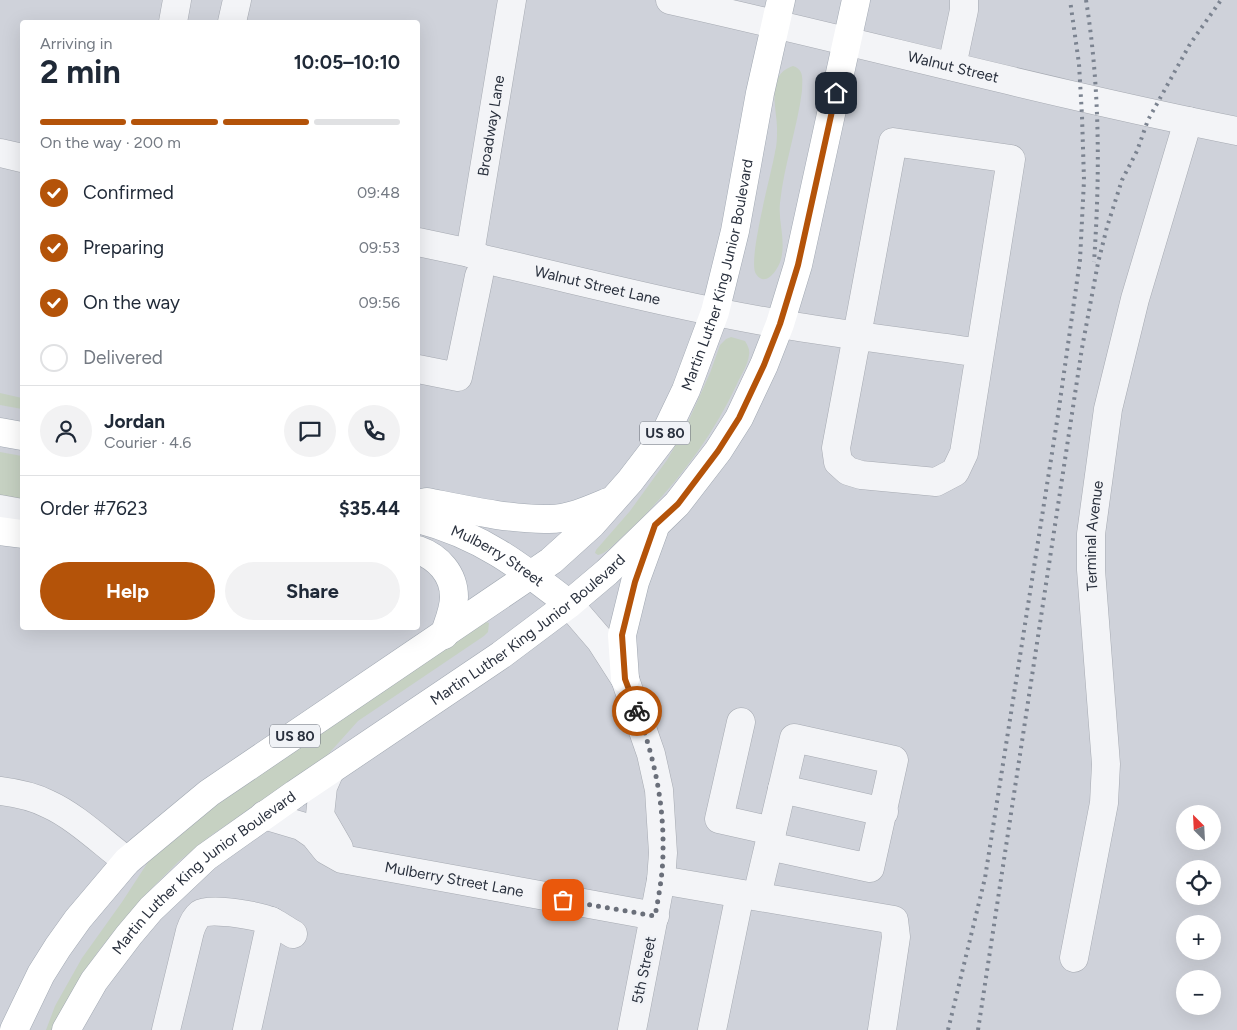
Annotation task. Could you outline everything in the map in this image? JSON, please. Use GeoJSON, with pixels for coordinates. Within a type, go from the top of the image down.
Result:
{"type":"FeatureCollection","features":[{"type":"Feature","properties":{"kind":"main road","name":"Martin Luther King Junior Boulevard"},"geometry":{"type":"LineString","coordinates":[[66,1030],[94,981],[129,935],[152,909],[206,857],[264,815],[501,655],[569,604],[607,572],[678,504],[718,451],[744,409],[780,324],[798,265],[856,0]]}},
{"type":"Feature","properties":{"kind":"main road","name":"Martin Luther King Junior Boulevard"},"geometry":{"type":"LineString","coordinates":[[14,1030],[41,974],[58,947],[78,919],[127,861],[209,793],[550,561],[592,524],[630,481],[663,438],[686,390],[715,312],[735,231],[760,93],[779,12]]}},
{"type":"Feature","properties":{"kind":"main road"},"geometry":{"type":"LineString","coordinates":[[0,432],[20,436]]}},
{"type":"Feature","properties":{"kind":"main road"},"geometry":{"type":"LineString","coordinates":[[420,504],[427,502],[496,514],[550,519],[580,513],[614,500]]}},
{"type":"Feature","properties":{"kind":"main road","name":"Mulberry Street"},"geometry":{"type":"LineString","coordinates":[[420,520],[448,528],[502,554],[569,604]]}},
{"type":"Feature","properties":{"kind":"main road"},"geometry":{"type":"LineString","coordinates":[[625,679],[622,635],[635,582],[655,525]]}},
{"type":"Feature","properties":{"kind":"main road"},"geometry":{"type":"LineString","coordinates":[[0,531],[20,534]]}},
{"type":"Feature","properties":{"kind":"main road"},"geometry":{"type":"LineString","coordinates":[[420,551],[438,561],[448,573],[453,587],[454,598],[451,615],[444,634]]}},
{"type":"Feature","properties":{"kind":"street"},"geometry":{"type":"LineString","coordinates":[[173,20],[177,0]]}},
{"type":"Feature","properties":{"kind":"street"},"geometry":{"type":"LineString","coordinates":[[232,20],[237,0]]}},
{"type":"Feature","properties":{"kind":"street","name":"Broadway Lane"},"geometry":{"type":"LineString","coordinates":[[420,369],[458,377],[512,0]]}},
{"type":"Feature","properties":{"kind":"street","name":"Walnut Street"},"geometry":{"type":"LineString","coordinates":[[670,0],[779,12],[847,40],[1237,131]]}},
{"type":"Feature","properties":{"kind":"street"},"geometry":{"type":"LineString","coordinates":[[952,66],[964,10],[964,0]]}},
{"type":"Feature","properties":{"kind":"street","name":"Terminal Avenue"},"geometry":{"type":"LineString","coordinates":[[1074,958],[1104,803],[1106,764],[1091,570],[1091,534],[1108,409],[1140,282],[1188,121]]}},
{"type":"Feature","properties":{"kind":"street"},"geometry":{"type":"LineString","coordinates":[[893,142],[1012,159],[964,453],[955,472],[936,482],[861,475],[848,471],[838,462],[836,448],[856,335],[893,142]]}},
{"type":"Feature","properties":{"kind":"street"},"geometry":{"type":"LineString","coordinates":[[0,153],[20,158]]}},
{"type":"Feature","properties":{"kind":"street","name":"Walnut Street Lane"},"geometry":{"type":"LineString","coordinates":[[420,243],[474,264],[483,258],[715,312],[780,324],[980,353]]}},
{"type":"Feature","properties":{"kind":"street"},"geometry":{"type":"LineString","coordinates":[[0,509],[20,513]]}},
{"type":"Feature","properties":{"kind":"street","name":"5th Street"},"geometry":{"type":"LineString","coordinates":[[569,604],[600,640],[625,679],[651,754],[659,790],[664,852],[661,880],[632,1030]]}},
{"type":"Feature","properties":{"kind":"street"},"geometry":{"type":"LineString","coordinates":[[712,1030],[748,895],[770,838],[794,738],[894,760],[884,812],[870,868],[770,838],[719,819],[740,722]]}},
{"type":"Feature","properties":{"kind":"street"},"geometry":{"type":"LineString","coordinates":[[330,771],[323,787],[320,815],[337,843],[342,859]]}},
{"type":"Feature","properties":{"kind":"street"},"geometry":{"type":"LineString","coordinates":[[782,789],[884,812]]}},
{"type":"Feature","properties":{"kind":"street"},"geometry":{"type":"LineString","coordinates":[[0,791],[48,804],[64,813],[127,861]]}},
{"type":"Feature","properties":{"kind":"street","name":"Mulberry Street Lane"},"geometry":{"type":"LineString","coordinates":[[264,815],[301,826],[314,835],[326,850],[342,859],[655,916]]}},
{"type":"Feature","properties":{"kind":"street"},"geometry":{"type":"LineString","coordinates":[[661,880],[894,920],[896,937],[882,1030]]}},
{"type":"Feature","properties":{"kind":"street"},"geometry":{"type":"LineString","coordinates":[[166,1030],[193,922],[201,914],[210,911],[220,911],[282,928],[247,1030]]}},
{"type":"Feature","properties":{"kind":"shaded area"},"geometry":{"type":"Polygon","coordinates":[[[0,0],[1237,0],[1237,1030],[0,1030],[0,0]]]}},
{"type":"Feature","properties":{"kind":"green space"},"geometry":{"type":"Polygon","coordinates":[[[793,66],[801,73],[802,91],[780,203],[782,252],[780,263],[775,272],[772,276],[764,279],[756,274],[754,266],[757,235],[777,144],[774,93],[779,77],[784,70],[793,66]]]}},
{"type":"Feature","properties":{"kind":"green space"},"geometry":{"type":"Polygon","coordinates":[[[731,337],[745,341],[749,350],[748,359],[714,426],[687,466],[656,503],[611,547],[598,555],[595,553],[596,550],[630,511],[667,460],[684,431],[710,373],[720,345],[731,337]]]}},
{"type":"Feature","properties":{"kind":"green space"},"geometry":{"type":"Polygon","coordinates":[[[0,393],[20,398],[20,409],[0,405],[0,393]]]}},
{"type":"Feature","properties":{"kind":"green space"},"geometry":{"type":"Polygon","coordinates":[[[0,452],[20,456],[20,505],[0,500],[0,452]]]}},
{"type":"Feature","properties":{"kind":"green space"},"geometry":{"type":"Polygon","coordinates":[[[486,622],[489,623],[488,632],[484,636],[358,721],[323,760],[213,834],[178,862],[145,895],[99,950],[83,973],[51,1030],[46,1030],[55,1006],[82,958],[150,859],[215,801],[486,622]]]}},
{"type":"Feature","properties":{"kind":"railway"},"geometry":{"type":"LineString","coordinates":[[948,1030],[985,878],[1058,415],[1080,260],[1084,180],[1082,116],[1079,64],[1070,0]]}},
{"type":"Feature","properties":{"kind":"railway"},"geometry":{"type":"LineString","coordinates":[[1086,0],[1094,65],[1098,131],[1094,262]]}},
{"type":"Feature","properties":{"kind":"railway"},"geometry":{"type":"LineString","coordinates":[[978,1030],[1082,348],[1098,263],[1122,180],[1137,151],[1148,120],[1190,44],[1221,0]]}},
{"type":"Feature","properties":{"kind":"way so far"},"geometry":{"type":"LineString","coordinates":[[563,900],[655,916],[664,852],[663,826],[659,790],[651,754],[637,711]]}},
{"type":"Feature","properties":{"kind":"route"},"geometry":{"type":"LineString","coordinates":[[637,711],[625,679],[622,635],[635,582],[655,525],[678,504],[718,451],[739,418],[764,365],[780,324],[798,265],[836,93]]}}]}
